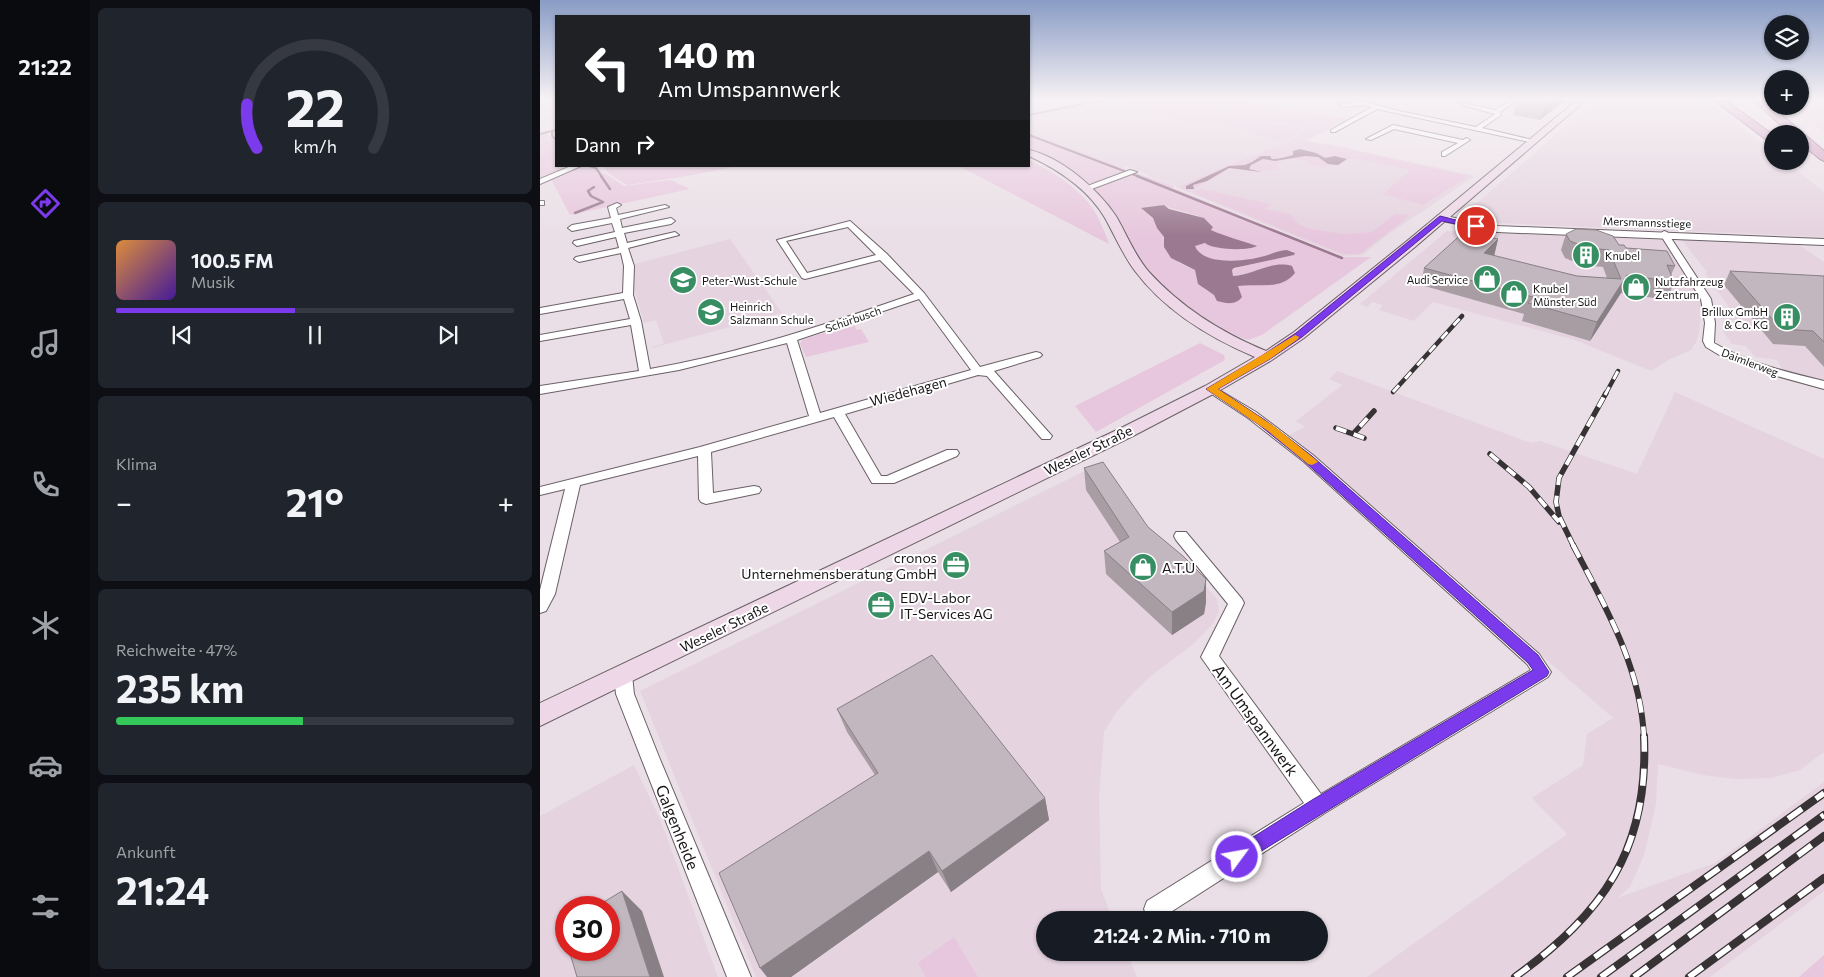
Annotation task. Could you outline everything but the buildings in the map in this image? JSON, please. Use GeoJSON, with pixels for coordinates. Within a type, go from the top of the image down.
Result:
{"type":"FeatureCollection","features":[{"type":"Feature","properties":{"kind":"highway"},"geometry":{"type":"LineString","coordinates":[[1810,146],[1824,157]]}},
{"type":"Feature","properties":{"kind":"highway"},"geometry":{"type":"LineString","coordinates":[[1809,154],[1824,167]]}},
{"type":"Feature","properties":{"kind":"main road","name":"Weseler Straße"},"geometry":{"type":"LineString","coordinates":[[540,715],[1127,432],[1211,389],[1267,357],[1299,335],[1528,146]]}},
{"type":"Feature","properties":{"kind":"main road"},"geometry":{"type":"LineString","coordinates":[[1030,154],[1058,168],[1086,188],[1105,210],[1128,253],[1144,274],[1160,290],[1188,314],[1211,329],[1242,347],[1267,357]]}},
{"type":"Feature","properties":{"kind":"street"},"geometry":{"type":"LineString","coordinates":[[1445,154],[1458,146]]}},
{"type":"Feature","properties":{"kind":"street"},"geometry":{"type":"LineString","coordinates":[[540,182],[576,167]]}},
{"type":"Feature","properties":{"kind":"street"},"geometry":{"type":"LineString","coordinates":[[1086,188],[1133,172]]}},
{"type":"Feature","properties":{"kind":"street"},"geometry":{"type":"LineString","coordinates":[[617,206],[612,207],[629,266],[628,295],[636,321],[645,373]]}},
{"type":"Feature","properties":{"kind":"street"},"geometry":{"type":"LineString","coordinates":[[572,228],[665,207]]}},
{"type":"Feature","properties":{"kind":"street","name":"Mersmannsstiege"},"geometry":{"type":"LineString","coordinates":[[1440,218],[1488,228],[1824,242]]}},
{"type":"Feature","properties":{"kind":"street"},"geometry":{"type":"LineString","coordinates":[[577,243],[670,221]]}},
{"type":"Feature","properties":{"kind":"street"},"geometry":{"type":"LineString","coordinates":[[884,256],[805,276],[780,240],[850,224],[884,256],[921,295],[978,372],[990,373],[1046,436]]}},
{"type":"Feature","properties":{"kind":"street","name":"Daimlerweg"},"geometry":{"type":"LineString","coordinates":[[1664,234],[1706,299],[1710,322],[1708,341],[1710,345],[1726,354],[1777,373],[1824,385]]}},
{"type":"Feature","properties":{"kind":"street"},"geometry":{"type":"LineString","coordinates":[[580,259],[675,235]]}},
{"type":"Feature","properties":{"kind":"street"},"geometry":{"type":"LineString","coordinates":[[540,310],[628,295]]}},
{"type":"Feature","properties":{"kind":"street","name":"Schürbusch"},"geometry":{"type":"LineString","coordinates":[[540,390],[723,358],[791,340],[921,295]]}},
{"type":"Feature","properties":{"kind":"street"},"geometry":{"type":"LineString","coordinates":[[540,338],[636,321]]}},
{"type":"Feature","properties":{"kind":"street"},"geometry":{"type":"LineString","coordinates":[[791,340],[815,417]]}},
{"type":"Feature","properties":{"kind":"street","name":"Wiedehagen"},"geometry":{"type":"LineString","coordinates":[[540,491],[704,450],[1036,355]]}},
{"type":"Feature","properties":{"kind":"street"},"geometry":{"type":"LineString","coordinates":[[1155,909],[1318,806],[1542,672],[1542,669],[1533,659],[1308,458],[1252,415],[1211,389]]}},
{"type":"Feature","properties":{"kind":"street"},"geometry":{"type":"LineString","coordinates":[[838,411],[878,480],[889,480],[952,453]]}},
{"type":"Feature","properties":{"kind":"street"},"geometry":{"type":"LineString","coordinates":[[704,450],[706,499],[754,490]]}},
{"type":"Feature","properties":{"kind":"street"},"geometry":{"type":"LineString","coordinates":[[540,607],[547,594],[574,482]]}},
{"type":"Feature","properties":{"kind":"street","name":"Am Umspannwerk"},"geometry":{"type":"LineString","coordinates":[[1180,536],[1236,603],[1210,657],[1318,806]]}},
{"type":"Feature","properties":{"kind":"street","name":"Galgenheide"},"geometry":{"type":"LineString","coordinates":[[623,675],[625,694],[642,739],[739,977]]}},
{"type":"Feature","properties":{"kind":"shaded area"},"geometry":{"type":"Polygon","coordinates":[[[540,146],[555,146],[555,167],[569,167],[540,180],[540,146]]]}},
{"type":"Feature","properties":{"kind":"shaded area"},"geometry":{"type":"Polygon","coordinates":[[[1030,146],[1063,146],[1131,171],[1107,180],[1093,183],[1087,182],[1030,152],[1030,146]]]}},
{"type":"Feature","properties":{"kind":"shaded area"},"geometry":{"type":"Polygon","coordinates":[[[1062,146],[1335,146],[1475,176],[1387,235],[1362,255],[1342,256],[1147,174],[1126,166],[1122,168],[1062,146]],[[1350,149],[1411,170],[1383,194],[1468,176],[1350,149]]]}},
{"type":"Feature","properties":{"kind":"shaded area"},"geometry":{"type":"Polygon","coordinates":[[[1280,146],[1333,146],[1347,148],[1357,159],[1349,159],[1340,165],[1323,167],[1312,166],[1307,161],[1292,159],[1283,160],[1276,164],[1279,169],[1253,173],[1238,169],[1254,172],[1261,170],[1249,169],[1256,162],[1265,159],[1275,160],[1310,156],[1317,157],[1328,164],[1329,158],[1304,150],[1293,155],[1272,159],[1267,155],[1245,165],[1228,166],[1186,186],[1207,181],[1231,168],[1189,192],[1179,187],[1223,167],[1280,146]]]}},
{"type":"Feature","properties":{"kind":"shaded area"},"geometry":{"type":"Polygon","coordinates":[[[1543,146],[1764,146],[1764,170],[1796,170],[1824,192],[1824,237],[1496,223],[1472,219],[1463,215],[1543,146]]]}},
{"type":"Feature","properties":{"kind":"shaded area"},"geometry":{"type":"Polygon","coordinates":[[[1300,149],[1316,153],[1325,158],[1335,156],[1347,159],[1338,165],[1328,164],[1318,157],[1305,156],[1275,161],[1263,159],[1251,165],[1249,169],[1262,172],[1229,168],[1207,181],[1193,185],[1194,189],[1186,189],[1186,186],[1229,166],[1245,165],[1261,156],[1270,156],[1272,159],[1277,159],[1293,155],[1293,151],[1300,149]]]}},
{"type":"Feature","properties":{"kind":"shaded area"},"geometry":{"type":"Polygon","coordinates":[[[1349,149],[1469,176],[1423,205],[1383,194],[1410,170],[1358,159],[1349,149]]]}},
{"type":"Feature","properties":{"kind":"shaded area"},"geometry":{"type":"Polygon","coordinates":[[[1030,161],[1056,175],[1082,196],[1097,216],[1109,244],[961,167],[1030,167],[1030,161]]]}},
{"type":"Feature","properties":{"kind":"shaded area"},"geometry":{"type":"Polygon","coordinates":[[[580,167],[595,167],[624,186],[670,180],[690,189],[570,215],[551,179],[580,167]]]}},
{"type":"Feature","properties":{"kind":"shaded area"},"geometry":{"type":"Polygon","coordinates":[[[605,167],[733,167],[627,185],[608,173],[605,167]]]}},
{"type":"Feature","properties":{"kind":"shaded area"},"geometry":{"type":"Polygon","coordinates":[[[1136,173],[1174,186],[1173,188],[1342,257],[1371,257],[1262,335],[1248,340],[1226,332],[1172,296],[1145,269],[1093,190],[1099,186],[1136,173]],[[1164,205],[1142,210],[1151,217],[1161,231],[1164,247],[1179,263],[1195,270],[1201,285],[1212,293],[1242,297],[1238,286],[1256,284],[1266,286],[1279,265],[1233,276],[1232,270],[1246,265],[1294,255],[1293,251],[1286,251],[1239,260],[1207,257],[1199,253],[1194,246],[1212,244],[1245,249],[1247,242],[1223,236],[1211,230],[1213,227],[1203,218],[1164,205]]]}},
{"type":"Feature","properties":{"kind":"shaded area"},"geometry":{"type":"Polygon","coordinates":[[[1201,189],[1271,204],[1265,209],[1290,214],[1298,224],[1310,229],[1344,234],[1372,232],[1395,214],[1410,215],[1360,254],[1343,254],[1191,192],[1201,189]]]}},
{"type":"Feature","properties":{"kind":"shaded area"},"geometry":{"type":"Polygon","coordinates":[[[1164,205],[1169,209],[1204,218],[1213,227],[1211,230],[1257,246],[1239,249],[1215,247],[1205,243],[1195,246],[1200,253],[1207,257],[1228,261],[1250,259],[1284,250],[1295,253],[1294,255],[1234,268],[1232,270],[1233,276],[1277,265],[1292,266],[1295,273],[1289,279],[1276,284],[1238,286],[1242,297],[1236,302],[1217,301],[1214,295],[1198,284],[1195,270],[1171,258],[1164,247],[1164,237],[1157,228],[1153,218],[1141,208],[1164,205]]]}},
{"type":"Feature","properties":{"kind":"shaded area"},"geometry":{"type":"Polygon","coordinates":[[[1447,231],[1665,240],[1702,300],[1699,333],[1696,342],[1691,350],[1670,359],[1651,371],[1575,340],[1433,302],[1414,321],[1379,310],[1383,305],[1372,302],[1367,307],[1360,304],[1447,231]]]}},
{"type":"Feature","properties":{"kind":"shaded area"},"geometry":{"type":"Polygon","coordinates":[[[730,239],[782,313],[652,348],[664,343],[656,320],[644,323],[633,285],[635,264],[730,239]]]}},
{"type":"Feature","properties":{"kind":"shaded area"},"geometry":{"type":"Polygon","coordinates":[[[1682,240],[1799,245],[1824,262],[1824,381],[1783,370],[1777,360],[1755,357],[1746,346],[1732,344],[1723,331],[1750,332],[1744,321],[1721,319],[1719,310],[1731,310],[1705,273],[1707,272],[1682,240]]]}},
{"type":"Feature","properties":{"kind":"shaded area"},"geometry":{"type":"Polygon","coordinates":[[[853,323],[857,330],[861,329],[869,342],[806,357],[800,344],[802,340],[853,323]]]}},
{"type":"Feature","properties":{"kind":"shaded area"},"geometry":{"type":"Polygon","coordinates":[[[1200,343],[1224,355],[1225,360],[1096,432],[1075,406],[1200,343]]]}},
{"type":"Feature","properties":{"kind":"shaded area"},"geometry":{"type":"Polygon","coordinates":[[[1337,371],[1531,443],[1540,441],[1637,474],[1675,392],[1824,459],[1824,752],[1800,770],[1771,778],[1736,779],[1703,775],[1658,764],[1656,804],[1644,855],[1630,887],[1617,898],[1715,863],[1824,782],[1824,891],[1710,977],[1367,977],[1567,834],[1532,798],[1583,765],[1587,734],[1613,718],[1368,503],[1287,436],[1305,427],[1296,421],[1342,385],[1329,379],[1337,371]]]}},
{"type":"Feature","properties":{"kind":"shaded area"},"geometry":{"type":"Polygon","coordinates":[[[1101,463],[1159,546],[1185,564],[1217,599],[1219,611],[1212,625],[1192,645],[1152,675],[1133,693],[1115,714],[1104,732],[1099,796],[1101,889],[1110,911],[1036,911],[1036,961],[1130,961],[1137,977],[756,977],[640,691],[1101,463]]]}},
{"type":"Feature","properties":{"kind":"shaded area"},"geometry":{"type":"Polygon","coordinates":[[[634,765],[660,819],[718,977],[540,977],[540,816],[634,765]]]}},
{"type":"Feature","properties":{"kind":"shaded area"},"geometry":{"type":"Polygon","coordinates":[[[954,937],[978,977],[926,977],[918,963],[954,937]]]}},
{"type":"Feature","properties":{"kind":"shaded area"},"geometry":{"type":"Polygon","coordinates":[[[1824,955],[1824,977],[1799,977],[1824,955]]]}},
{"type":"Feature","properties":{"kind":"waterway"},"geometry":{"type":"LineString","coordinates":[[1057,146],[1124,171]]}},
{"type":"Feature","properties":{"kind":"waterway"},"geometry":{"type":"LineString","coordinates":[[592,167],[596,168],[602,177]]}},
{"type":"Feature","properties":{"kind":"waterway"},"geometry":{"type":"LineString","coordinates":[[1132,174],[1140,177]]}},
{"type":"Feature","properties":{"kind":"waterway"},"geometry":{"type":"LineString","coordinates":[[601,176],[610,189]]}},
{"type":"Feature","properties":{"kind":"waterway"},"geometry":{"type":"LineString","coordinates":[[1137,176],[1342,258]]}},
{"type":"Feature","properties":{"kind":"waterway"},"geometry":{"type":"LineString","coordinates":[[575,213],[603,202],[591,196],[588,191],[594,187]]}},
{"type":"Feature","properties":{"kind":"railway"},"geometry":{"type":"LineString","coordinates":[[1393,392],[1462,316]]}},
{"type":"Feature","properties":{"kind":"railway"},"geometry":{"type":"LineString","coordinates":[[1605,395],[1618,371]]}},
{"type":"Feature","properties":{"kind":"railway"},"geometry":{"type":"LineString","coordinates":[[1573,546],[1559,516],[1556,502],[1559,478],[1606,393]]}},
{"type":"Feature","properties":{"kind":"railway"},"geometry":{"type":"LineString","coordinates":[[1353,434],[1374,411]]}},
{"type":"Feature","properties":{"kind":"railway"},"geometry":{"type":"LineString","coordinates":[[1336,428],[1353,434]]}},
{"type":"Feature","properties":{"kind":"railway"},"geometry":{"type":"LineString","coordinates":[[1353,434],[1364,438]]}},
{"type":"Feature","properties":{"kind":"railway"},"geometry":{"type":"LineString","coordinates":[[1490,454],[1529,487],[1559,522]]}},
{"type":"Feature","properties":{"kind":"railway"},"geometry":{"type":"LineString","coordinates":[[1573,546],[1609,614],[1629,662],[1636,686],[1644,738]]}},
{"type":"Feature","properties":{"kind":"railway"},"geometry":{"type":"LineString","coordinates":[[1515,977],[1546,953],[1573,928],[1596,903],[1614,875],[1629,845],[1638,813],[1644,776],[1644,738]]}},
{"type":"Feature","properties":{"kind":"railway"},"geometry":{"type":"LineString","coordinates":[[1567,977],[1824,793]]}},
{"type":"Feature","properties":{"kind":"railway"},"geometry":{"type":"LineString","coordinates":[[1601,977],[1824,815]]}},
{"type":"Feature","properties":{"kind":"railway"},"geometry":{"type":"LineString","coordinates":[[1634,977],[1824,836]]}},
{"type":"Feature","properties":{"kind":"railway"},"geometry":{"type":"LineString","coordinates":[[1689,977],[1824,878]]}},
{"type":"Feature","properties":{"kind":"slow traffic"},"geometry":{"type":"LineString","coordinates":[[1295,337],[1267,357],[1211,389],[1272,429],[1312,462]]}},
{"type":"Feature","properties":{"kind":"place","name":"Knubel"},"geometry":{"type":"Point","coordinates":[1586,255]}},
{"type":"Feature","properties":{"kind":"place","name":"Audi Service"},"geometry":{"type":"Point","coordinates":[1487,279]}},
{"type":"Feature","properties":{"kind":"place","name":"Peter-Wust-Schule"},"geometry":{"type":"Point","coordinates":[683,280]}},
{"type":"Feature","properties":{"kind":"place","name":"Nutzfahrzeug Zentrum"},"geometry":{"type":"Point","coordinates":[1636,287]}},
{"type":"Feature","properties":{"kind":"place","name":"Knubel Münster Süd"},"geometry":{"type":"Point","coordinates":[1514,294]}},
{"type":"Feature","properties":{"kind":"place","name":"Heinrich Salzmann Schule"},"geometry":{"type":"Point","coordinates":[711,312]}},
{"type":"Feature","properties":{"kind":"place","name":"Brillux GmbH & Co. KG"},"geometry":{"type":"Point","coordinates":[1787,317]}},
{"type":"Feature","properties":{"kind":"place","name":"cronos Unternehmensberatung GmbH"},"geometry":{"type":"Point","coordinates":[956,565]}},
{"type":"Feature","properties":{"kind":"place","name":"A.T.U"},"geometry":{"type":"Point","coordinates":[1143,567]}},
{"type":"Feature","properties":{"kind":"place","name":"EDV-Labor IT-Services AG"},"geometry":{"type":"Point","coordinates":[881,605]}},
{"type":"Feature","properties":{"kind":"route"},"geometry":{"type":"LineString","coordinates":[[1237,857],[1318,806],[1542,672],[1542,669],[1533,659],[1308,458],[1262,422],[1211,389],[1267,357],[1299,335],[1440,218],[1476,226]]}}]}
